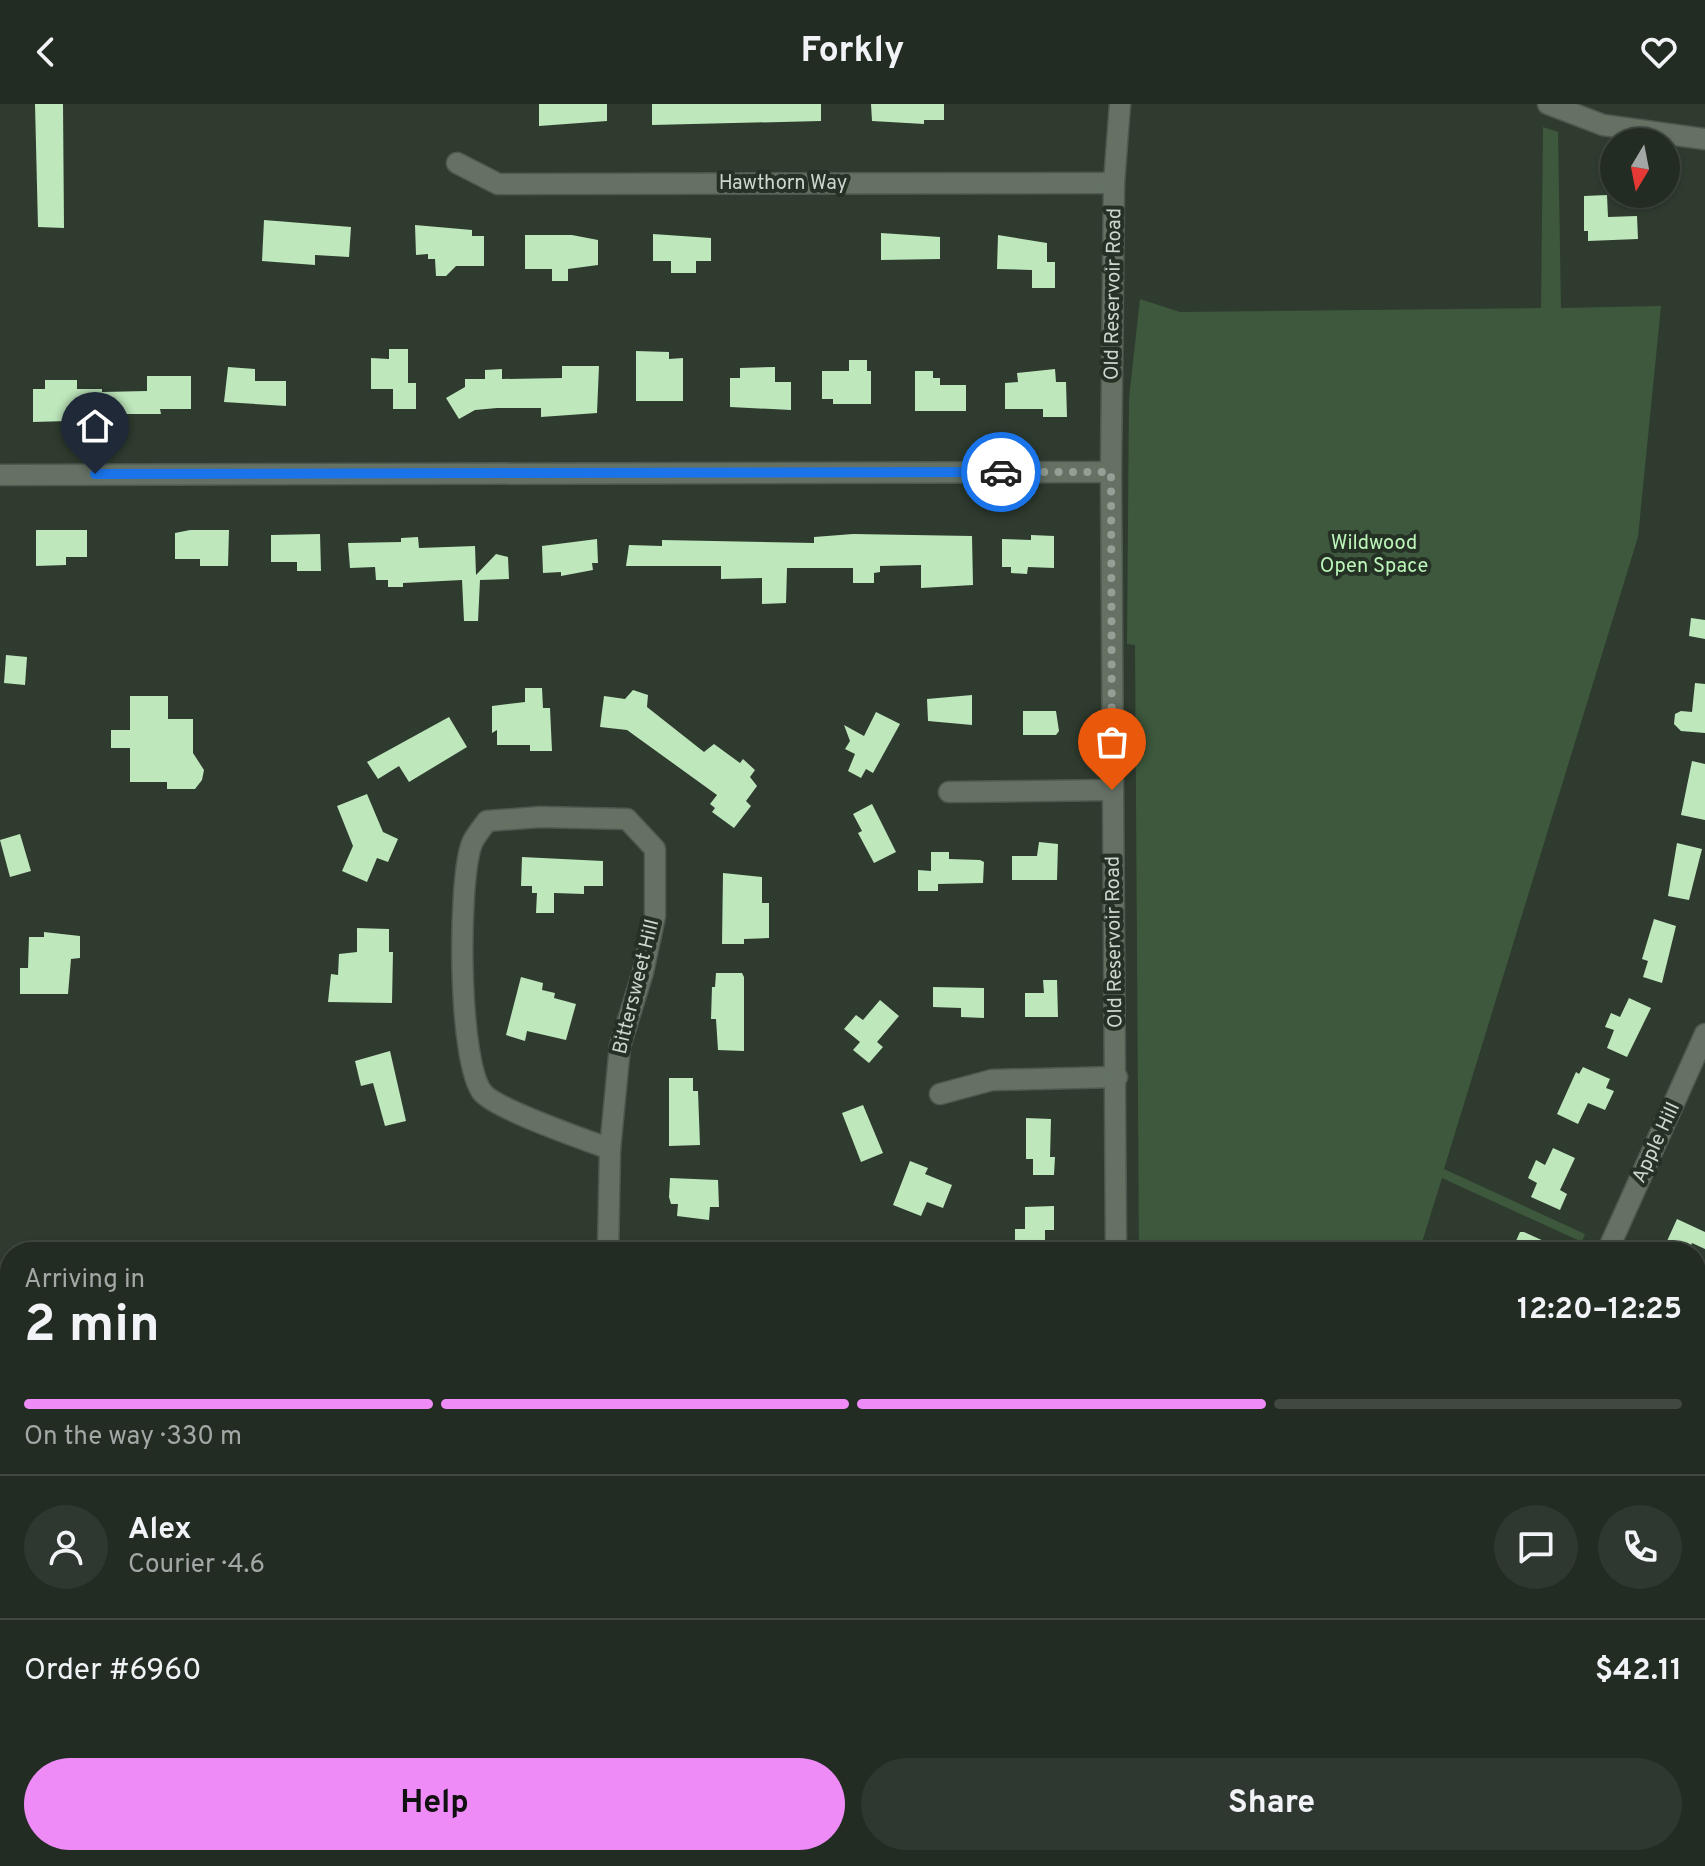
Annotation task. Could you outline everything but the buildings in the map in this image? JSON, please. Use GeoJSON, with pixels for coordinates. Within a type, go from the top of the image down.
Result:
{"type":"FeatureCollection","features":[{"type":"Feature","properties":{"kind":"street","name":"Old Reservoir Road"},"geometry":{"type":"LineString","coordinates":[[1116,1242],[1111,472],[1114,183],[1120,104]]}},
{"type":"Feature","properties":{"kind":"street"},"geometry":{"type":"LineString","coordinates":[[1548,104],[1603,125],[1705,139]]}},
{"type":"Feature","properties":{"kind":"street","name":"Hawthorn Way"},"geometry":{"type":"LineString","coordinates":[[457,163],[498,184],[1114,183]]}},
{"type":"Feature","properties":{"kind":"street"},"geometry":{"type":"LineString","coordinates":[[0,475],[1111,472]]}},
{"type":"Feature","properties":{"kind":"street"},"geometry":{"type":"LineString","coordinates":[[949,792],[1112,790]]}},
{"type":"Feature","properties":{"kind":"street","name":"Bittersweet Hill"},"geometry":{"type":"LineString","coordinates":[[608,1242],[610,1149],[620,1046],[643,972],[655,916],[655,849],[627,819],[540,817],[487,821],[471,845],[460,956],[472,1071],[484,1095],[547,1125],[610,1149]]}},
{"type":"Feature","properties":{"kind":"street","name":"Apple Hill"},"geometry":{"type":"LineString","coordinates":[[1611,1242],[1705,1034]]}},
{"type":"Feature","properties":{"kind":"street"},"geometry":{"type":"LineString","coordinates":[[940,1094],[992,1080],[1117,1077]]}},
{"type":"Feature","properties":{"kind":"green space","name":"Wildwood Open Space"},"geometry":{"type":"Polygon","coordinates":[[[1543,127],[1558,132],[1561,308],[1661,306],[1638,537],[1444,1169],[1585,1234],[1582,1242],[1442,1178],[1422,1242],[1139,1242],[1135,645],[1127,644],[1129,398],[1140,299],[1180,312],[1541,308],[1543,127]]]}},
{"type":"Feature","properties":{"kind":"way so far"},"geometry":{"type":"LineString","coordinates":[[1001,472],[1111,472],[1112,790]]}},
{"type":"Feature","properties":{"kind":"route"},"geometry":{"type":"LineString","coordinates":[[95,474],[1001,472]]}}]}
